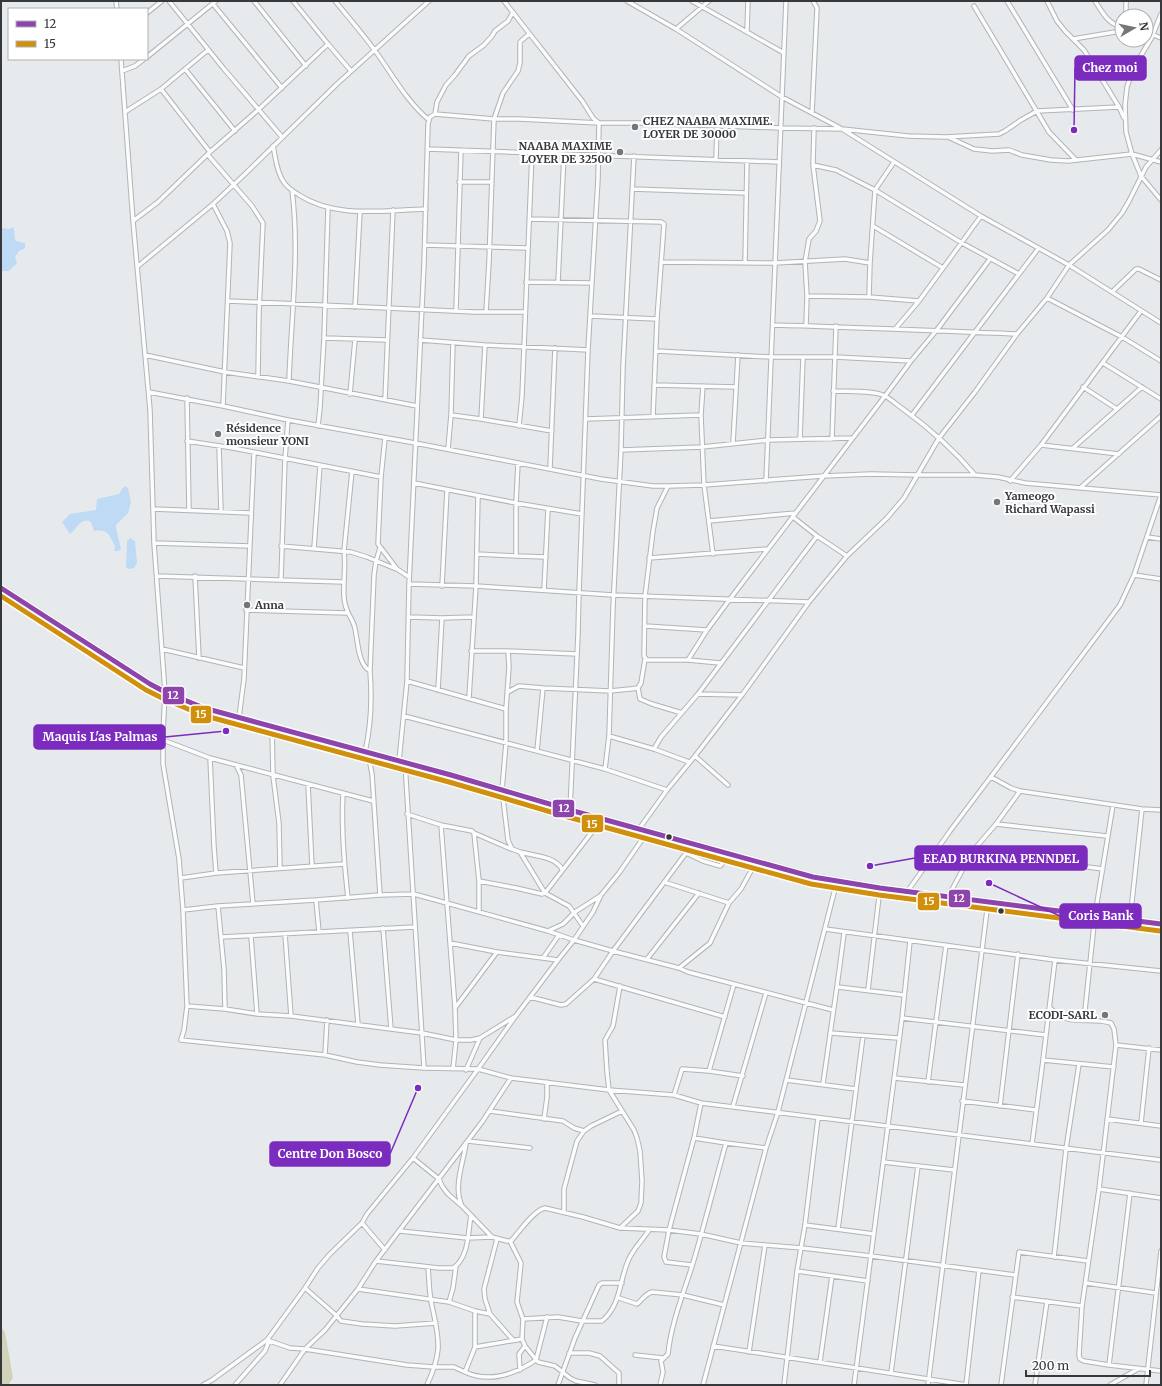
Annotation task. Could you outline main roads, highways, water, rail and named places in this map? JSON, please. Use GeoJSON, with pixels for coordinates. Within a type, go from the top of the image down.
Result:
{"type":"FeatureCollection","features":[{"type":"Feature","properties":{"kind":"water"},"geometry":{"type":"Polygon","coordinates":[[[13,227],[16,241],[25,243],[25,248],[19,251],[15,257],[17,263],[9,271],[1,271],[1,228],[9,229],[13,227]]]}},
{"type":"Feature","properties":{"kind":"water"},"geometry":{"type":"Polygon","coordinates":[[[125,486],[128,488],[131,502],[128,513],[116,525],[121,549],[114,551],[115,546],[108,534],[102,531],[94,531],[91,522],[88,521],[84,521],[79,524],[70,534],[62,522],[70,514],[96,510],[97,499],[119,494],[125,486]]]}},
{"type":"Feature","properties":{"kind":"water"},"geometry":{"type":"Polygon","coordinates":[[[130,538],[135,541],[137,563],[134,568],[130,569],[126,568],[127,541],[130,538]]]}},
{"type":"Feature","properties":{"kind":"place","name":"CHEZ NAABA MAXIME. LOYER DE 30000"},"geometry":{"type":"Point","coordinates":[635,127]}},
{"type":"Feature","properties":{"kind":"place","name":"Chez moi"},"geometry":{"type":"Point","coordinates":[1074,130]}},
{"type":"Feature","properties":{"kind":"place","name":"NAABA MAXIME LOYER DE 32500"},"geometry":{"type":"Point","coordinates":[620,152]}},
{"type":"Feature","properties":{"kind":"place","name":"Résidence monsieur YONI"},"geometry":{"type":"Point","coordinates":[218,434]}},
{"type":"Feature","properties":{"kind":"place","name":"Yameogo Richard Wapassi"},"geometry":{"type":"Point","coordinates":[997,502]}},
{"type":"Feature","properties":{"kind":"place","name":"Anna"},"geometry":{"type":"Point","coordinates":[247,605]}},
{"type":"Feature","properties":{"kind":"place","name":"Maquis L'as Palmas"},"geometry":{"type":"Point","coordinates":[226,731]}},
{"type":"Feature","properties":{"kind":"place","name":"EEAD BURKINA PENNDEL"},"geometry":{"type":"Point","coordinates":[870,866]}},
{"type":"Feature","properties":{"kind":"place","name":"Coris Bank"},"geometry":{"type":"Point","coordinates":[989,883]}},
{"type":"Feature","properties":{"kind":"place","name":"ECODI-SARL"},"geometry":{"type":"Point","coordinates":[1105,1015]}},
{"type":"Feature","properties":{"kind":"place","name":"Centre Don Bosco"},"geometry":{"type":"Point","coordinates":[418,1088]}}]}
